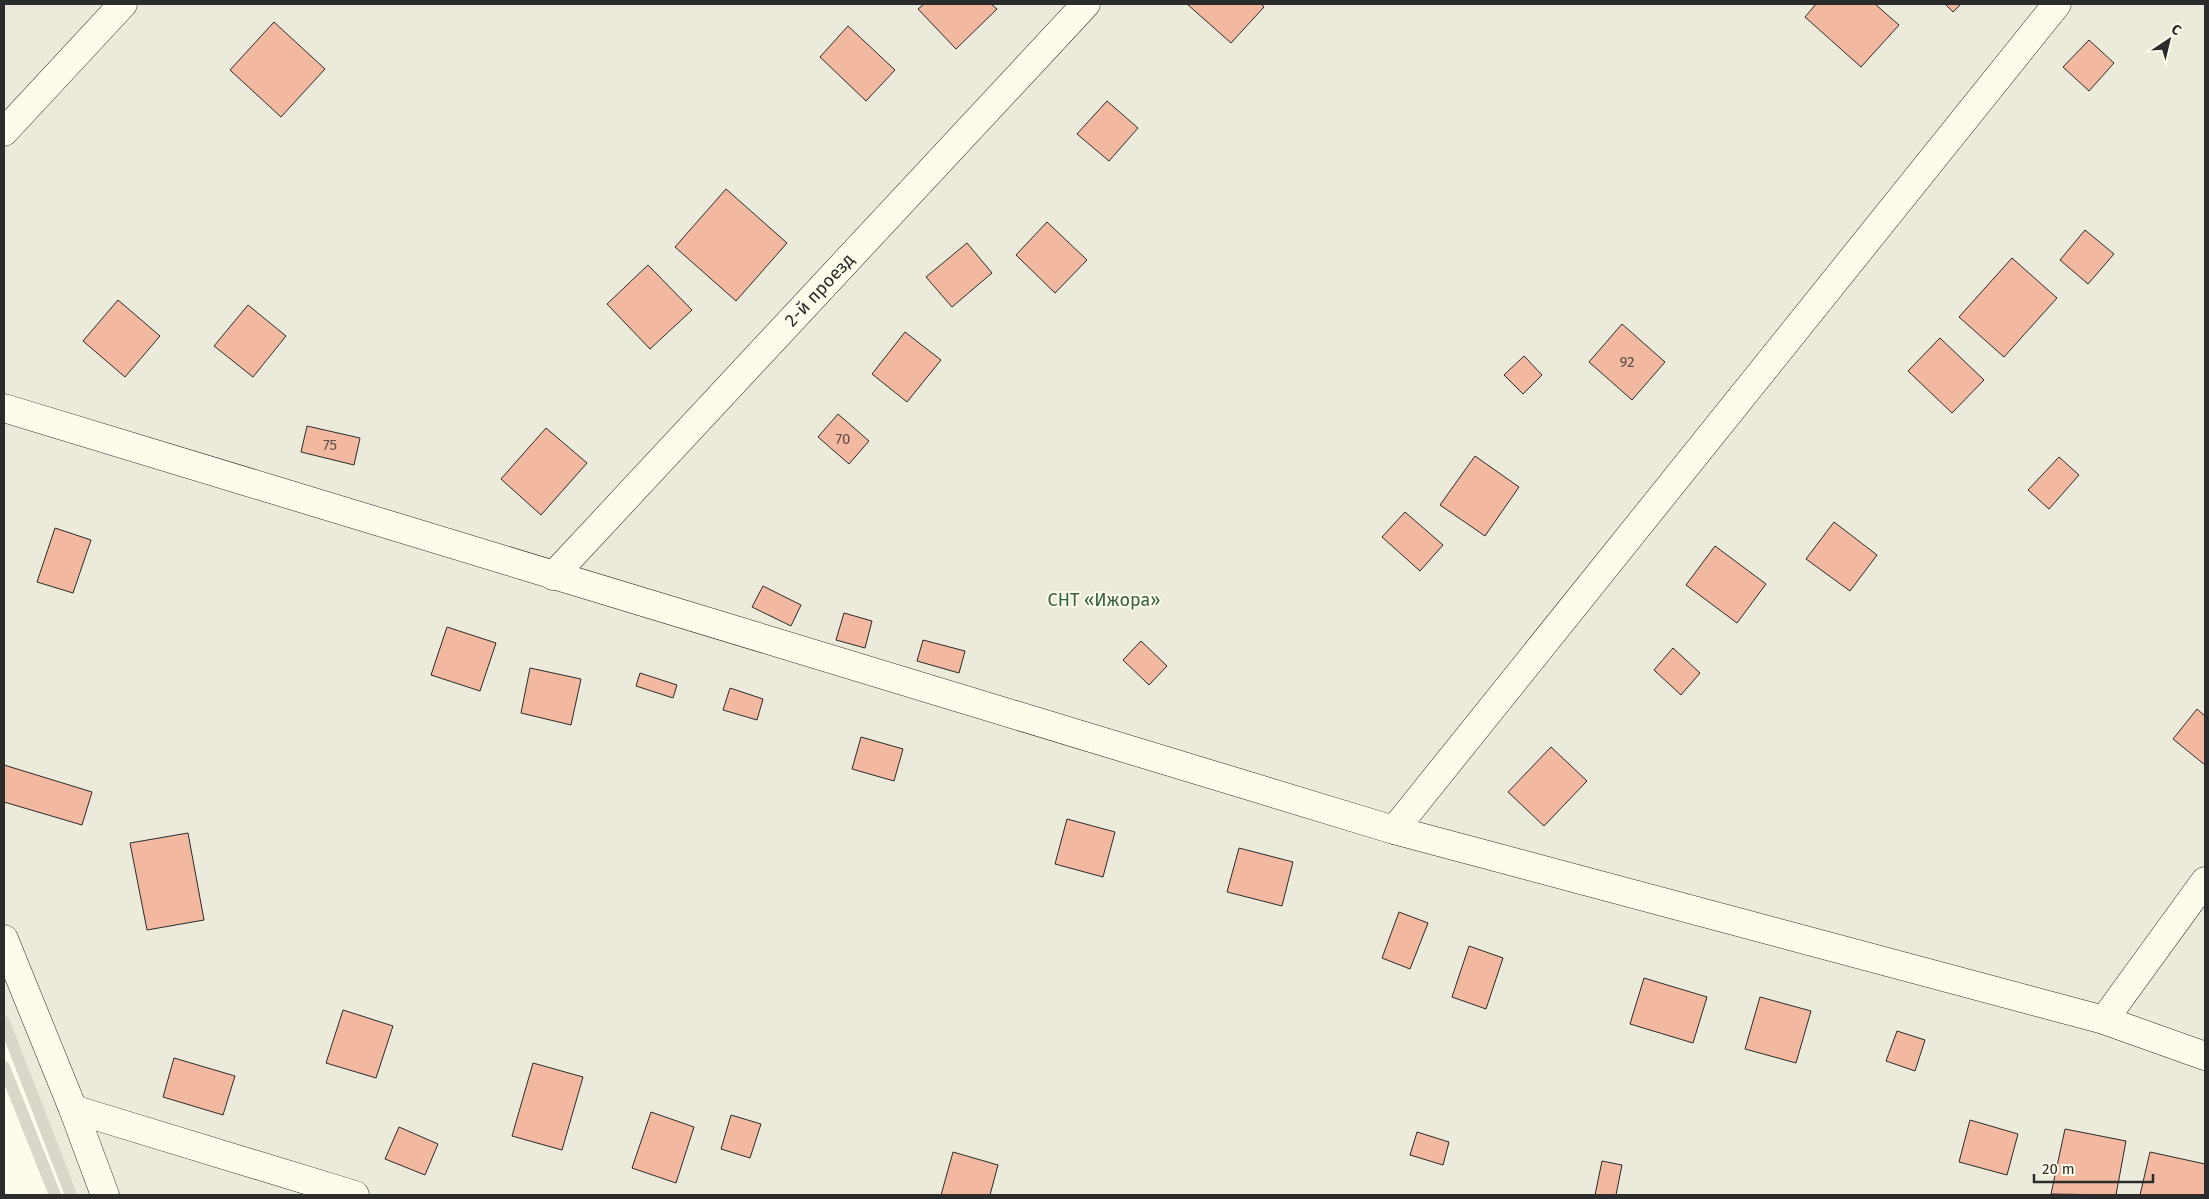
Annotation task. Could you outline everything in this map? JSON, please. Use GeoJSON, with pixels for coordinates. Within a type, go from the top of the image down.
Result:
{"type":"FeatureCollection","features":[{"type":"Feature","properties":{"kind":"street"},"geometry":{"type":"LineString","coordinates":[[4,132],[123,4]]}},
{"type":"Feature","properties":{"kind":"street","name":"2-й проезд"},"geometry":{"type":"LineString","coordinates":[[553,576],[1086,4]]}},
{"type":"Feature","properties":{"kind":"street"},"geometry":{"type":"LineString","coordinates":[[1394,830],[2057,4]]}},
{"type":"Feature","properties":{"kind":"street"},"geometry":{"type":"LineString","coordinates":[[4,408],[1394,830],[2104,1020],[2205,1056]]}},
{"type":"Feature","properties":{"kind":"street"},"geometry":{"type":"LineString","coordinates":[[2104,1020],[2205,880]]}},
{"type":"Feature","properties":{"kind":"street"},"geometry":{"type":"LineString","coordinates":[[4,939],[73,1109],[105,1195]]}},
{"type":"Feature","properties":{"kind":"street"},"geometry":{"type":"LineString","coordinates":[[73,1109],[355,1195]]}},
{"type":"Feature","properties":{"kind":"green space","name":"СНТ «Ижора»"},"geometry":{"type":"Polygon","coordinates":[[[4,4],[2205,4],[2205,1195],[66,1195],[4,1027],[4,4]]]}},
{"type":"Feature","properties":{"kind":"building"},"geometry":{"type":"Polygon","coordinates":[[[924,4],[991,4],[997,9],[956,49],[918,9],[924,4]]]}},
{"type":"Feature","properties":{"kind":"building"},"geometry":{"type":"Polygon","coordinates":[[[1187,4],[1261,4],[1264,7],[1231,43],[1187,4]]]}},
{"type":"Feature","properties":{"kind":"building"},"geometry":{"type":"Polygon","coordinates":[[[1816,4],[1875,4],[1899,25],[1861,67],[1805,17],[1816,4]]]}},
{"type":"Feature","properties":{"kind":"building"},"geometry":{"type":"Polygon","coordinates":[[[1945,4],[1961,4],[1953,12],[1945,4]]]}},
{"type":"Feature","properties":{"kind":"building"},"geometry":{"type":"Polygon","coordinates":[[[274,22],[325,69],[281,117],[230,70],[274,22]]]}},
{"type":"Feature","properties":{"kind":"building"},"geometry":{"type":"Polygon","coordinates":[[[848,26],[895,70],[866,101],[820,57],[848,26]]]}},
{"type":"Feature","properties":{"kind":"building"},"geometry":{"type":"Polygon","coordinates":[[[2089,40],[2114,63],[2089,91],[2063,67],[2089,40]]]}},
{"type":"Feature","properties":{"kind":"building"},"geometry":{"type":"Polygon","coordinates":[[[1107,101],[1138,128],[1109,161],[1077,134],[1107,101]]]}},
{"type":"Feature","properties":{"kind":"building"},"geometry":{"type":"Polygon","coordinates":[[[726,189],[787,243],[736,301],[675,247],[726,189]]]}},
{"type":"Feature","properties":{"kind":"building"},"geometry":{"type":"Polygon","coordinates":[[[1047,222],[1087,260],[1055,293],[1016,255],[1047,222]]]}},
{"type":"Feature","properties":{"kind":"building"},"geometry":{"type":"Polygon","coordinates":[[[2085,230],[2114,254],[2088,284],[2060,260],[2085,230]]]}},
{"type":"Feature","properties":{"kind":"building"},"geometry":{"type":"Polygon","coordinates":[[[967,243],[992,273],[952,307],[926,277],[967,243]]]}},
{"type":"Feature","properties":{"kind":"building"},"geometry":{"type":"Polygon","coordinates":[[[2012,258],[2057,298],[2004,357],[1959,317],[2012,258]]]}},
{"type":"Feature","properties":{"kind":"building"},"geometry":{"type":"Polygon","coordinates":[[[648,265],[692,310],[650,349],[607,304],[648,265]]]}},
{"type":"Feature","properties":{"kind":"building"},"geometry":{"type":"Polygon","coordinates":[[[118,300],[160,336],[125,377],[83,341],[118,300]]]}},
{"type":"Feature","properties":{"kind":"building"},"geometry":{"type":"Polygon","coordinates":[[[248,305],[286,336],[253,377],[214,346],[248,305]]]}},
{"type":"Feature","properties":{"kind":"building"},"geometry":{"type":"Polygon","coordinates":[[[1622,324],[1665,362],[1632,400],[1589,362],[1622,324]]]}},
{"type":"Feature","properties":{"kind":"building"},"geometry":{"type":"Polygon","coordinates":[[[905,332],[941,360],[907,402],[872,374],[905,332]]]}},
{"type":"Feature","properties":{"kind":"building"},"geometry":{"type":"Polygon","coordinates":[[[1940,338],[1984,380],[1952,413],[1908,371],[1940,338]]]}},
{"type":"Feature","properties":{"kind":"building"},"geometry":{"type":"Polygon","coordinates":[[[1524,356],[1542,375],[1523,394],[1504,375],[1524,356]]]}},
{"type":"Feature","properties":{"kind":"building"},"geometry":{"type":"Polygon","coordinates":[[[838,414],[869,441],[849,464],[818,437],[838,414]]]}},
{"type":"Feature","properties":{"kind":"building"},"geometry":{"type":"Polygon","coordinates":[[[307,426],[360,438],[354,465],[301,452],[307,426]]]}},
{"type":"Feature","properties":{"kind":"building"},"geometry":{"type":"Polygon","coordinates":[[[546,428],[587,463],[541,515],[501,479],[546,428]]]}},
{"type":"Feature","properties":{"kind":"building"},"geometry":{"type":"Polygon","coordinates":[[[1475,456],[1519,487],[1485,536],[1440,505],[1475,456]]]}},
{"type":"Feature","properties":{"kind":"building"},"geometry":{"type":"Polygon","coordinates":[[[2059,457],[2079,475],[2049,509],[2028,490],[2059,457]]]}},
{"type":"Feature","properties":{"kind":"building"},"geometry":{"type":"Polygon","coordinates":[[[1405,512],[1443,545],[1420,571],[1382,537],[1405,512]]]}},
{"type":"Feature","properties":{"kind":"building"},"geometry":{"type":"Polygon","coordinates":[[[1834,522],[1877,555],[1850,591],[1806,559],[1834,522]]]}},
{"type":"Feature","properties":{"kind":"building"},"geometry":{"type":"Polygon","coordinates":[[[55,528],[91,540],[73,593],[37,582],[55,528]]]}},
{"type":"Feature","properties":{"kind":"building"},"geometry":{"type":"Polygon","coordinates":[[[1715,546],[1766,584],[1737,623],[1686,585],[1715,546]]]}},
{"type":"Feature","properties":{"kind":"building"},"geometry":{"type":"Polygon","coordinates":[[[763,586],[801,605],[791,626],[752,607],[763,586]]]}},
{"type":"Feature","properties":{"kind":"building"},"geometry":{"type":"Polygon","coordinates":[[[844,613],[872,621],[865,648],[836,640],[844,613]]]}},
{"type":"Feature","properties":{"kind":"building"},"geometry":{"type":"Polygon","coordinates":[[[447,627],[496,643],[480,691],[431,675],[447,627]]]}},
{"type":"Feature","properties":{"kind":"building"},"geometry":{"type":"Polygon","coordinates":[[[923,640],[965,651],[959,673],[917,661],[923,640]]]}},
{"type":"Feature","properties":{"kind":"building"},"geometry":{"type":"Polygon","coordinates":[[[1141,641],[1167,666],[1149,685],[1123,660],[1141,641]]]}},
{"type":"Feature","properties":{"kind":"building"},"geometry":{"type":"Polygon","coordinates":[[[1673,648],[1700,673],[1681,695],[1654,670],[1673,648]]]}},
{"type":"Feature","properties":{"kind":"building"},"geometry":{"type":"Polygon","coordinates":[[[530,668],[581,679],[571,725],[521,713],[530,668]]]}},
{"type":"Feature","properties":{"kind":"building"},"geometry":{"type":"Polygon","coordinates":[[[640,673],[677,685],[673,698],[636,686],[640,673]]]}},
{"type":"Feature","properties":{"kind":"building"},"geometry":{"type":"Polygon","coordinates":[[[730,688],[763,699],[757,720],[723,710],[730,688]]]}},
{"type":"Feature","properties":{"kind":"building"},"geometry":{"type":"Polygon","coordinates":[[[2197,709],[2205,716],[2205,765],[2173,739],[2197,709]]]}},
{"type":"Feature","properties":{"kind":"building"},"geometry":{"type":"Polygon","coordinates":[[[861,737],[903,749],[894,781],[852,769],[861,737]]]}},
{"type":"Feature","properties":{"kind":"building"},"geometry":{"type":"Polygon","coordinates":[[[1551,747],[1587,781],[1544,826],[1508,792],[1551,747]]]}},
{"type":"Feature","properties":{"kind":"building"},"geometry":{"type":"Polygon","coordinates":[[[4,765],[92,792],[82,825],[4,802],[4,765]]]}},
{"type":"Feature","properties":{"kind":"building"},"geometry":{"type":"Polygon","coordinates":[[[1067,819],[1115,832],[1103,877],[1055,864],[1067,819]]]}},
{"type":"Feature","properties":{"kind":"building"},"geometry":{"type":"Polygon","coordinates":[[[188,833],[204,920],[147,930],[130,843],[188,833]]]}},
{"type":"Feature","properties":{"kind":"building"},"geometry":{"type":"Polygon","coordinates":[[[1239,848],[1293,862],[1282,906],[1227,892],[1239,848]]]}},
{"type":"Feature","properties":{"kind":"building"},"geometry":{"type":"Polygon","coordinates":[[[1399,912],[1428,923],[1410,969],[1382,958],[1399,912]]]}},
{"type":"Feature","properties":{"kind":"building"},"geometry":{"type":"Polygon","coordinates":[[[1469,946],[1503,958],[1486,1009],[1452,997],[1469,946]]]}},
{"type":"Feature","properties":{"kind":"building"},"geometry":{"type":"Polygon","coordinates":[[[1644,978],[1707,997],[1693,1043],[1630,1024],[1644,978]]]}},
{"type":"Feature","properties":{"kind":"building"},"geometry":{"type":"Polygon","coordinates":[[[1760,997],[1811,1011],[1796,1063],[1745,1049],[1760,997]]]}},
{"type":"Feature","properties":{"kind":"building"},"geometry":{"type":"Polygon","coordinates":[[[343,1010],[393,1026],[376,1078],[326,1063],[343,1010]]]}},
{"type":"Feature","properties":{"kind":"building"},"geometry":{"type":"Polygon","coordinates":[[[1897,1031],[1925,1040],[1915,1071],[1886,1061],[1897,1031]]]}},
{"type":"Feature","properties":{"kind":"building"},"geometry":{"type":"Polygon","coordinates":[[[174,1058],[235,1076],[223,1115],[163,1097],[174,1058]]]}},
{"type":"Feature","properties":{"kind":"building"},"geometry":{"type":"Polygon","coordinates":[[[533,1063],[583,1077],[562,1150],[512,1136],[533,1063]]]}},
{"type":"Feature","properties":{"kind":"building"},"geometry":{"type":"Polygon","coordinates":[[[651,1112],[694,1127],[676,1183],[632,1168],[651,1112]]]}},
{"type":"Feature","properties":{"kind":"building"},"geometry":{"type":"Polygon","coordinates":[[[731,1115],[761,1124],[750,1158],[721,1149],[731,1115]]]}},
{"type":"Feature","properties":{"kind":"building"},"geometry":{"type":"Polygon","coordinates":[[[1970,1120],[2018,1134],[2007,1175],[1959,1162],[1970,1120]]]}},
{"type":"Feature","properties":{"kind":"building"},"geometry":{"type":"Polygon","coordinates":[[[399,1127],[438,1144],[425,1175],[385,1159],[399,1127]]]}},
{"type":"Feature","properties":{"kind":"building"},"geometry":{"type":"Polygon","coordinates":[[[2065,1129],[2126,1141],[2116,1195],[2051,1194],[2065,1129]]]}},
{"type":"Feature","properties":{"kind":"building"},"geometry":{"type":"Polygon","coordinates":[[[1417,1132],[1449,1142],[1443,1165],[1410,1155],[1417,1132]]]}},
{"type":"Feature","properties":{"kind":"building"},"geometry":{"type":"Polygon","coordinates":[[[953,1152],[998,1165],[990,1195],[941,1195],[953,1152]]]}},
{"type":"Feature","properties":{"kind":"building"},"geometry":{"type":"Polygon","coordinates":[[[2150,1152],[2205,1164],[2205,1195],[2140,1195],[2150,1152]]]}},
{"type":"Feature","properties":{"kind":"building"},"geometry":{"type":"Polygon","coordinates":[[[1602,1161],[1622,1165],[1616,1195],[1595,1195],[1602,1161]]]}},
{"type":"Feature","properties":{"kind":"waterway"},"geometry":{"type":"LineString","coordinates":[[4,1022],[71,1195]]}},
{"type":"Feature","properties":{"kind":"waterway"},"geometry":{"type":"LineString","coordinates":[[4,1067],[55,1195]]}}]}
